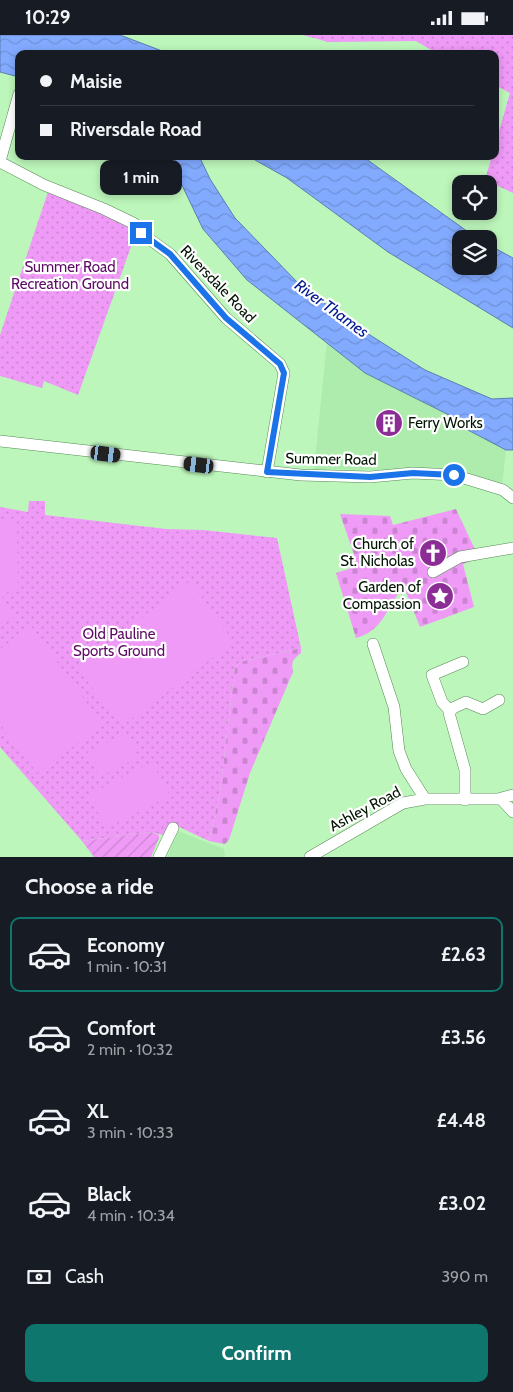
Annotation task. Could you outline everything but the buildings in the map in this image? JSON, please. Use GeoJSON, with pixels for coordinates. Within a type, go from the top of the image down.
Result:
{"type":"FeatureCollection","features":[{"type":"Feature","properties":{"kind":"street"},"geometry":{"type":"LineString","coordinates":[[0,162],[15,108]]}},
{"type":"Feature","properties":{"kind":"street","name":"Riversdale Road"},"geometry":{"type":"LineString","coordinates":[[0,162],[44,185],[104,209],[138,229],[170,254],[226,318],[280,364],[284,373],[267,472]]}},
{"type":"Feature","properties":{"kind":"street","name":"Summer Road"},"geometry":{"type":"LineString","coordinates":[[0,441],[267,472],[370,477],[413,473],[454,475],[473,479],[511,496]]}},
{"type":"Feature","properties":{"kind":"street"},"geometry":{"type":"LineString","coordinates":[[433,572],[460,557],[513,548]]}},
{"type":"Feature","properties":{"kind":"street"},"geometry":{"type":"LineString","coordinates":[[374,644],[394,707],[399,751],[406,769],[424,799]]}},
{"type":"Feature","properties":{"kind":"street"},"geometry":{"type":"LineString","coordinates":[[463,663],[432,675],[440,697],[450,711],[450,721],[465,770],[465,800]]}},
{"type":"Feature","properties":{"kind":"street"},"geometry":{"type":"LineString","coordinates":[[450,711],[466,702],[483,709],[499,701]]}},
{"type":"Feature","properties":{"kind":"street","name":"Ashley Road"},"geometry":{"type":"LineString","coordinates":[[310,857],[403,803],[424,799],[498,799],[513,795]]}},
{"type":"Feature","properties":{"kind":"street"},"geometry":{"type":"LineString","coordinates":[[498,799],[502,800],[513,812]]}},
{"type":"Feature","properties":{"kind":"street"},"geometry":{"type":"LineString","coordinates":[[159,857],[172,828]]}},
{"type":"Feature","properties":{"kind":"shaded area"},"geometry":{"type":"Polygon","coordinates":[[[327,342],[365,373],[468,424],[466,429],[506,450],[502,486],[452,471],[314,469],[327,342]]]}},
{"type":"Feature","properties":{"kind":"shaded area"},"geometry":{"type":"Polygon","coordinates":[[[178,831],[224,849],[225,857],[167,857],[178,831]]]}},
{"type":"Feature","properties":{"kind":"green space"},"geometry":{"type":"Polygon","coordinates":[[[303,35],[513,35],[513,193],[497,186],[497,175],[486,175],[491,160],[499,160],[499,131],[510,93],[499,87],[499,50],[431,50],[416,41],[328,42],[303,35]]]}},
{"type":"Feature","properties":{"kind":"green space","name":"Summer Road Recreation Ground"},"geometry":{"type":"Polygon","coordinates":[[[48,192],[112,217],[137,230],[78,395],[44,381],[42,388],[0,376],[0,335],[48,192]]]}},
{"type":"Feature","properties":{"kind":"green space","name":"Old Pauline Sports Ground"},"geometry":{"type":"Polygon","coordinates":[[[29,501],[45,501],[45,515],[166,529],[203,530],[277,538],[301,648],[240,662],[235,667],[220,792],[209,841],[179,827],[174,838],[151,832],[82,841],[0,747],[0,507],[28,512],[29,501]]]}},
{"type":"Feature","properties":{"kind":"green space"},"geometry":{"type":"Polygon","coordinates":[[[456,509],[479,558],[463,564],[474,607],[420,627],[404,587],[379,623],[366,634],[356,638],[336,573],[358,566],[340,514],[390,516],[393,525],[456,509]]]}},
{"type":"Feature","properties":{"kind":"green space"},"geometry":{"type":"Polygon","coordinates":[[[17,519],[18,592],[0,593],[0,520],[17,519]]]}},
{"type":"Feature","properties":{"kind":"green space"},"geometry":{"type":"Polygon","coordinates":[[[190,581],[234,642],[122,726],[76,667],[190,581]]]}},
{"type":"Feature","properties":{"kind":"green space"},"geometry":{"type":"Polygon","coordinates":[[[0,596],[15,617],[0,626],[0,596]]]}},
{"type":"Feature","properties":{"kind":"green space"},"geometry":{"type":"Polygon","coordinates":[[[31,626],[103,725],[37,773],[0,724],[0,649],[31,626]]]}},
{"type":"Feature","properties":{"kind":"green space"},"geometry":{"type":"Polygon","coordinates":[[[301,648],[301,653],[293,661],[293,672],[250,773],[229,840],[225,844],[209,841],[220,792],[235,667],[240,662],[301,648]]]}},
{"type":"Feature","properties":{"kind":"green space"},"geometry":{"type":"Polygon","coordinates":[[[126,732],[139,757],[99,777],[87,753],[126,732]]]}},
{"type":"Feature","properties":{"kind":"green space"},"geometry":{"type":"Polygon","coordinates":[[[152,762],[170,796],[106,828],[89,795],[152,762]]]}},
{"type":"Feature","properties":{"kind":"green space"},"geometry":{"type":"Polygon","coordinates":[[[151,832],[159,835],[159,838],[151,857],[94,857],[82,841],[151,832]]]}},
{"type":"Feature","properties":{"kind":"water"},"geometry":{"type":"Polygon","coordinates":[[[0,35],[120,35],[159,50],[15,50],[15,76],[0,72],[0,35]]]}},
{"type":"Feature","properties":{"kind":"water"},"geometry":{"type":"Polygon","coordinates":[[[170,160],[201,160],[210,179],[235,218],[299,284],[348,321],[425,370],[492,399],[513,398],[513,450],[506,450],[466,429],[467,424],[365,373],[247,280],[203,229],[170,160]]]}},
{"type":"Feature","properties":{"kind":"water"},"geometry":{"type":"Polygon","coordinates":[[[255,160],[368,160],[465,230],[452,230],[452,275],[497,275],[497,249],[513,258],[513,328],[388,252],[287,178],[255,160]]]}},
{"type":"Feature","properties":{"kind":"place","name":"Ferry Works"},"geometry":{"type":"Point","coordinates":[389,423]}},
{"type":"Feature","properties":{"kind":"place","name":"Church of St. Nicholas"},"geometry":{"type":"Point","coordinates":[433,553]}},
{"type":"Feature","properties":{"kind":"place","name":"Garden of Compassion"},"geometry":{"type":"Point","coordinates":[440,596]}},
{"type":"Feature","properties":{"kind":"route"},"geometry":{"type":"LineString","coordinates":[[141,233],[170,254],[226,318],[280,364],[284,373],[267,472],[370,477],[399,473],[454,475]]}},
{"type":"Feature","properties":{"kind":"water label","name":"River Thames"},"geometry":{"type":"Point","coordinates":[332,308]}}]}
